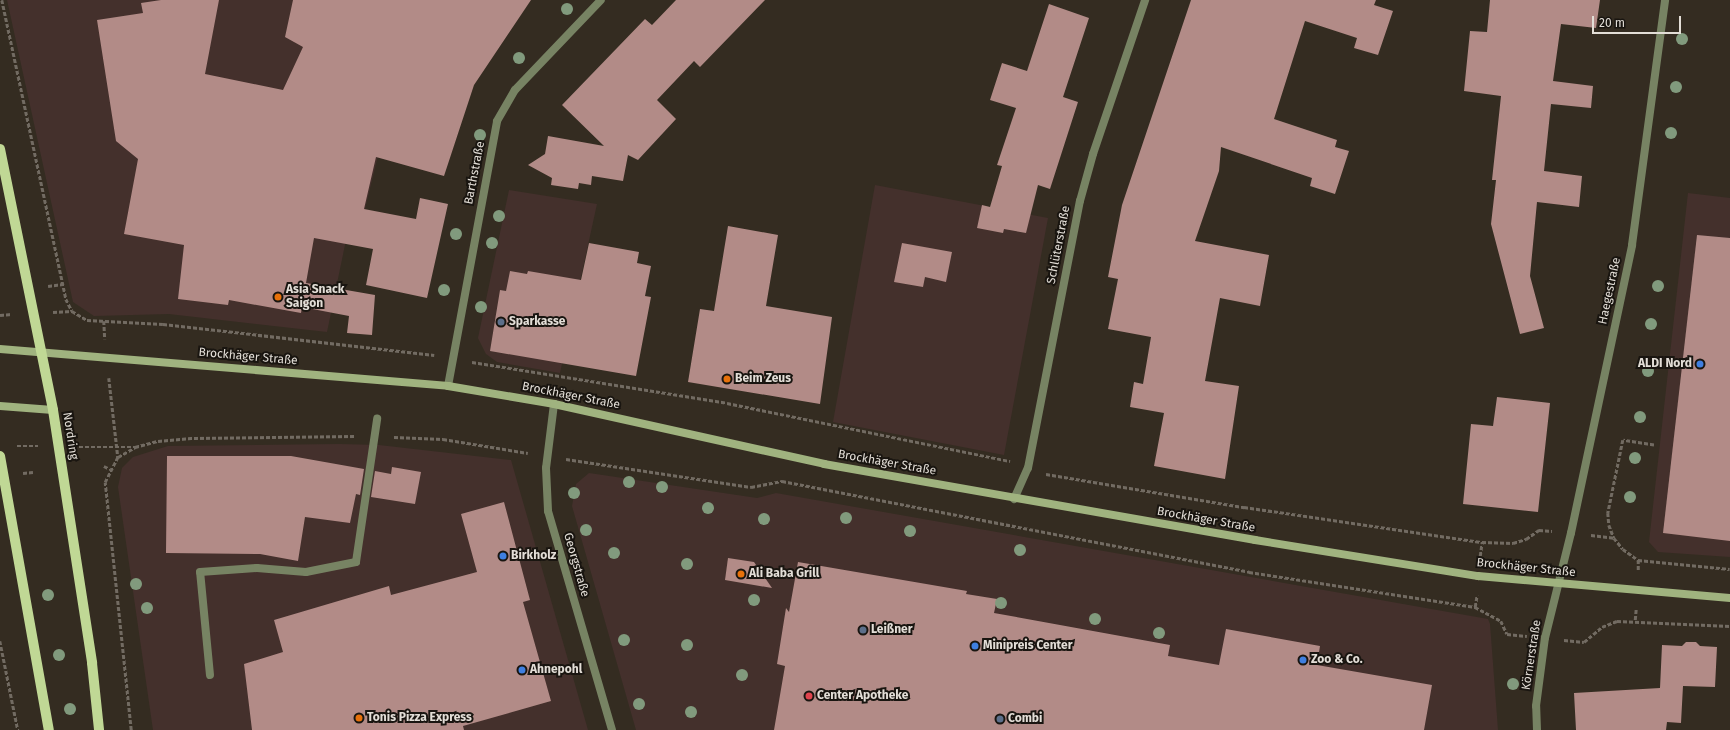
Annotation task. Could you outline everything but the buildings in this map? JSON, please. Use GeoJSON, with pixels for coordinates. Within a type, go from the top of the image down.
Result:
{"type":"FeatureCollection","features":[{"type":"Feature","properties":{"kind":"main road","name":"Nordring"},"geometry":{"type":"LineString","coordinates":[[0,149],[53,410],[92,663],[99,730]]}},
{"type":"Feature","properties":{"kind":"main road","name":"Brockhäger Straße"},"geometry":{"type":"LineString","coordinates":[[0,349],[42,351],[448,386],[554,404],[824,464],[1014,499],[1478,576],[1730,598]]}},
{"type":"Feature","properties":{"kind":"main road"},"geometry":{"type":"LineString","coordinates":[[0,406],[53,410]]}},
{"type":"Feature","properties":{"kind":"main road"},"geometry":{"type":"LineString","coordinates":[[0,456],[49,730]]}},
{"type":"Feature","properties":{"kind":"street","name":"Barthstraße"},"geometry":{"type":"LineString","coordinates":[[448,386],[497,121],[514,90],[601,0]]}},
{"type":"Feature","properties":{"kind":"street","name":"Schlüterstraße"},"geometry":{"type":"LineString","coordinates":[[1014,499],[1027,471],[1080,201],[1093,154],[1145,0]]}},
{"type":"Feature","properties":{"kind":"street","name":"Haegestraße"},"geometry":{"type":"LineString","coordinates":[[1558,584],[1632,245],[1665,0]]}},
{"type":"Feature","properties":{"kind":"street","name":"Georgstraße"},"geometry":{"type":"LineString","coordinates":[[554,404],[545,482],[548,511],[612,730]]}},
{"type":"Feature","properties":{"kind":"street"},"geometry":{"type":"LineString","coordinates":[[210,675],[200,572],[257,568],[306,572],[356,562],[377,419]]}},
{"type":"Feature","properties":{"kind":"street","name":"Körnerstraße"},"geometry":{"type":"LineString","coordinates":[[1537,730],[1536,706],[1545,638],[1558,584]]}},
{"type":"Feature","properties":{"kind":"path"},"geometry":{"type":"LineString","coordinates":[[2,0],[63,284],[72,311]]}},
{"type":"Feature","properties":{"kind":"path"},"geometry":{"type":"LineString","coordinates":[[46,286],[63,284]]}},
{"type":"Feature","properties":{"kind":"path"},"geometry":{"type":"LineString","coordinates":[[54,312],[72,311],[87,320],[163,324],[398,350],[453,358],[734,405],[1006,459],[1027,471],[1244,507],[1482,542],[1512,543],[1526,539],[1539,530],[1545,530]]}},
{"type":"Feature","properties":{"kind":"path"},"geometry":{"type":"LineString","coordinates":[[104,321],[104,331]]}},
{"type":"Feature","properties":{"kind":"path"},"geometry":{"type":"LineString","coordinates":[[111,389],[118,457]]}},
{"type":"Feature","properties":{"kind":"path"},"geometry":{"type":"LineString","coordinates":[[123,447],[135,447],[158,441],[194,438],[375,436],[443,439],[547,457],[751,487],[782,481],[1249,572],[1475,607],[1501,621],[1506,634],[1515,635]]}},
{"type":"Feature","properties":{"kind":"path"},"geometry":{"type":"LineString","coordinates":[[1654,445],[1622,440],[1608,513],[1609,525],[1614,538],[1623,549],[1638,560],[1730,569]]}},
{"type":"Feature","properties":{"kind":"path"},"geometry":{"type":"LineString","coordinates":[[131,730],[106,509],[105,482],[110,468],[118,457],[135,447]]}},
{"type":"Feature","properties":{"kind":"path"},"geometry":{"type":"LineString","coordinates":[[104,466],[110,468]]}},
{"type":"Feature","properties":{"kind":"path"},"geometry":{"type":"LineString","coordinates":[[1605,537],[1614,538]]}},
{"type":"Feature","properties":{"kind":"path"},"geometry":{"type":"LineString","coordinates":[[1481,549],[1482,542]]}},
{"type":"Feature","properties":{"kind":"path"},"geometry":{"type":"LineString","coordinates":[[1638,560],[1638,566]]}},
{"type":"Feature","properties":{"kind":"path"},"geometry":{"type":"LineString","coordinates":[[1475,607],[1476,598]]}},
{"type":"Feature","properties":{"kind":"path"},"geometry":{"type":"LineString","coordinates":[[1635,620],[1636,616]]}},
{"type":"Feature","properties":{"kind":"path"},"geometry":{"type":"LineString","coordinates":[[1578,642],[1584,642],[1602,627],[1617,621],[1635,620],[1730,626]]}},
{"type":"Feature","properties":{"kind":"path"},"geometry":{"type":"LineString","coordinates":[[0,641],[18,730]]}},
{"type":"Feature","properties":{"kind":"shaded area"},"geometry":{"type":"Polygon","coordinates":[[[7,0],[416,0],[365,209],[353,206],[327,332],[169,314],[94,316],[73,302],[7,0]]]}},
{"type":"Feature","properties":{"kind":"shaded area"},"geometry":{"type":"Polygon","coordinates":[[[875,185],[1048,218],[1004,455],[833,422],[875,185]]]}},
{"type":"Feature","properties":{"kind":"shaded area"},"geometry":{"type":"Polygon","coordinates":[[[509,190],[597,204],[560,373],[497,362],[486,354],[478,338],[509,190]]]}},
{"type":"Feature","properties":{"kind":"shaded area"},"geometry":{"type":"Polygon","coordinates":[[[1688,193],[1730,198],[1730,557],[1658,552],[1649,542],[1688,193]]]}},
{"type":"Feature","properties":{"kind":"shaded area"},"geometry":{"type":"Polygon","coordinates":[[[379,445],[511,460],[588,730],[153,730],[118,487],[122,468],[133,457],[168,446],[379,445]]]}},
{"type":"Feature","properties":{"kind":"shaded area"},"geometry":{"type":"Polygon","coordinates":[[[589,473],[757,498],[776,493],[1488,619],[1490,624],[1498,730],[636,730],[572,506],[576,484],[589,473]]]}},
{"type":"Feature","properties":{"kind":"place","name":"Asia Snack Saigon"},"geometry":{"type":"Point","coordinates":[278,297]}},
{"type":"Feature","properties":{"kind":"place","name":"Sparkasse"},"geometry":{"type":"Point","coordinates":[501,322]}},
{"type":"Feature","properties":{"kind":"place","name":"ALDI Nord"},"geometry":{"type":"Point","coordinates":[1700,364]}},
{"type":"Feature","properties":{"kind":"place","name":"Beim Zeus"},"geometry":{"type":"Point","coordinates":[727,379]}},
{"type":"Feature","properties":{"kind":"place","name":"Birkholz"},"geometry":{"type":"Point","coordinates":[503,556]}},
{"type":"Feature","properties":{"kind":"place","name":"Ali Baba Grill"},"geometry":{"type":"Point","coordinates":[741,574]}},
{"type":"Feature","properties":{"kind":"place","name":"Leißner"},"geometry":{"type":"Point","coordinates":[863,630]}},
{"type":"Feature","properties":{"kind":"place","name":"Minipreis Center"},"geometry":{"type":"Point","coordinates":[975,646]}},
{"type":"Feature","properties":{"kind":"place","name":"Zoo & Co."},"geometry":{"type":"Point","coordinates":[1303,660]}},
{"type":"Feature","properties":{"kind":"place","name":"Ahnepohl"},"geometry":{"type":"Point","coordinates":[522,670]}},
{"type":"Feature","properties":{"kind":"place","name":"Center Apotheke"},"geometry":{"type":"Point","coordinates":[809,696]}},
{"type":"Feature","properties":{"kind":"place","name":"Tonis Pizza Express"},"geometry":{"type":"Point","coordinates":[359,718]}},
{"type":"Feature","properties":{"kind":"place","name":"Combi"},"geometry":{"type":"Point","coordinates":[1000,719]}}]}
